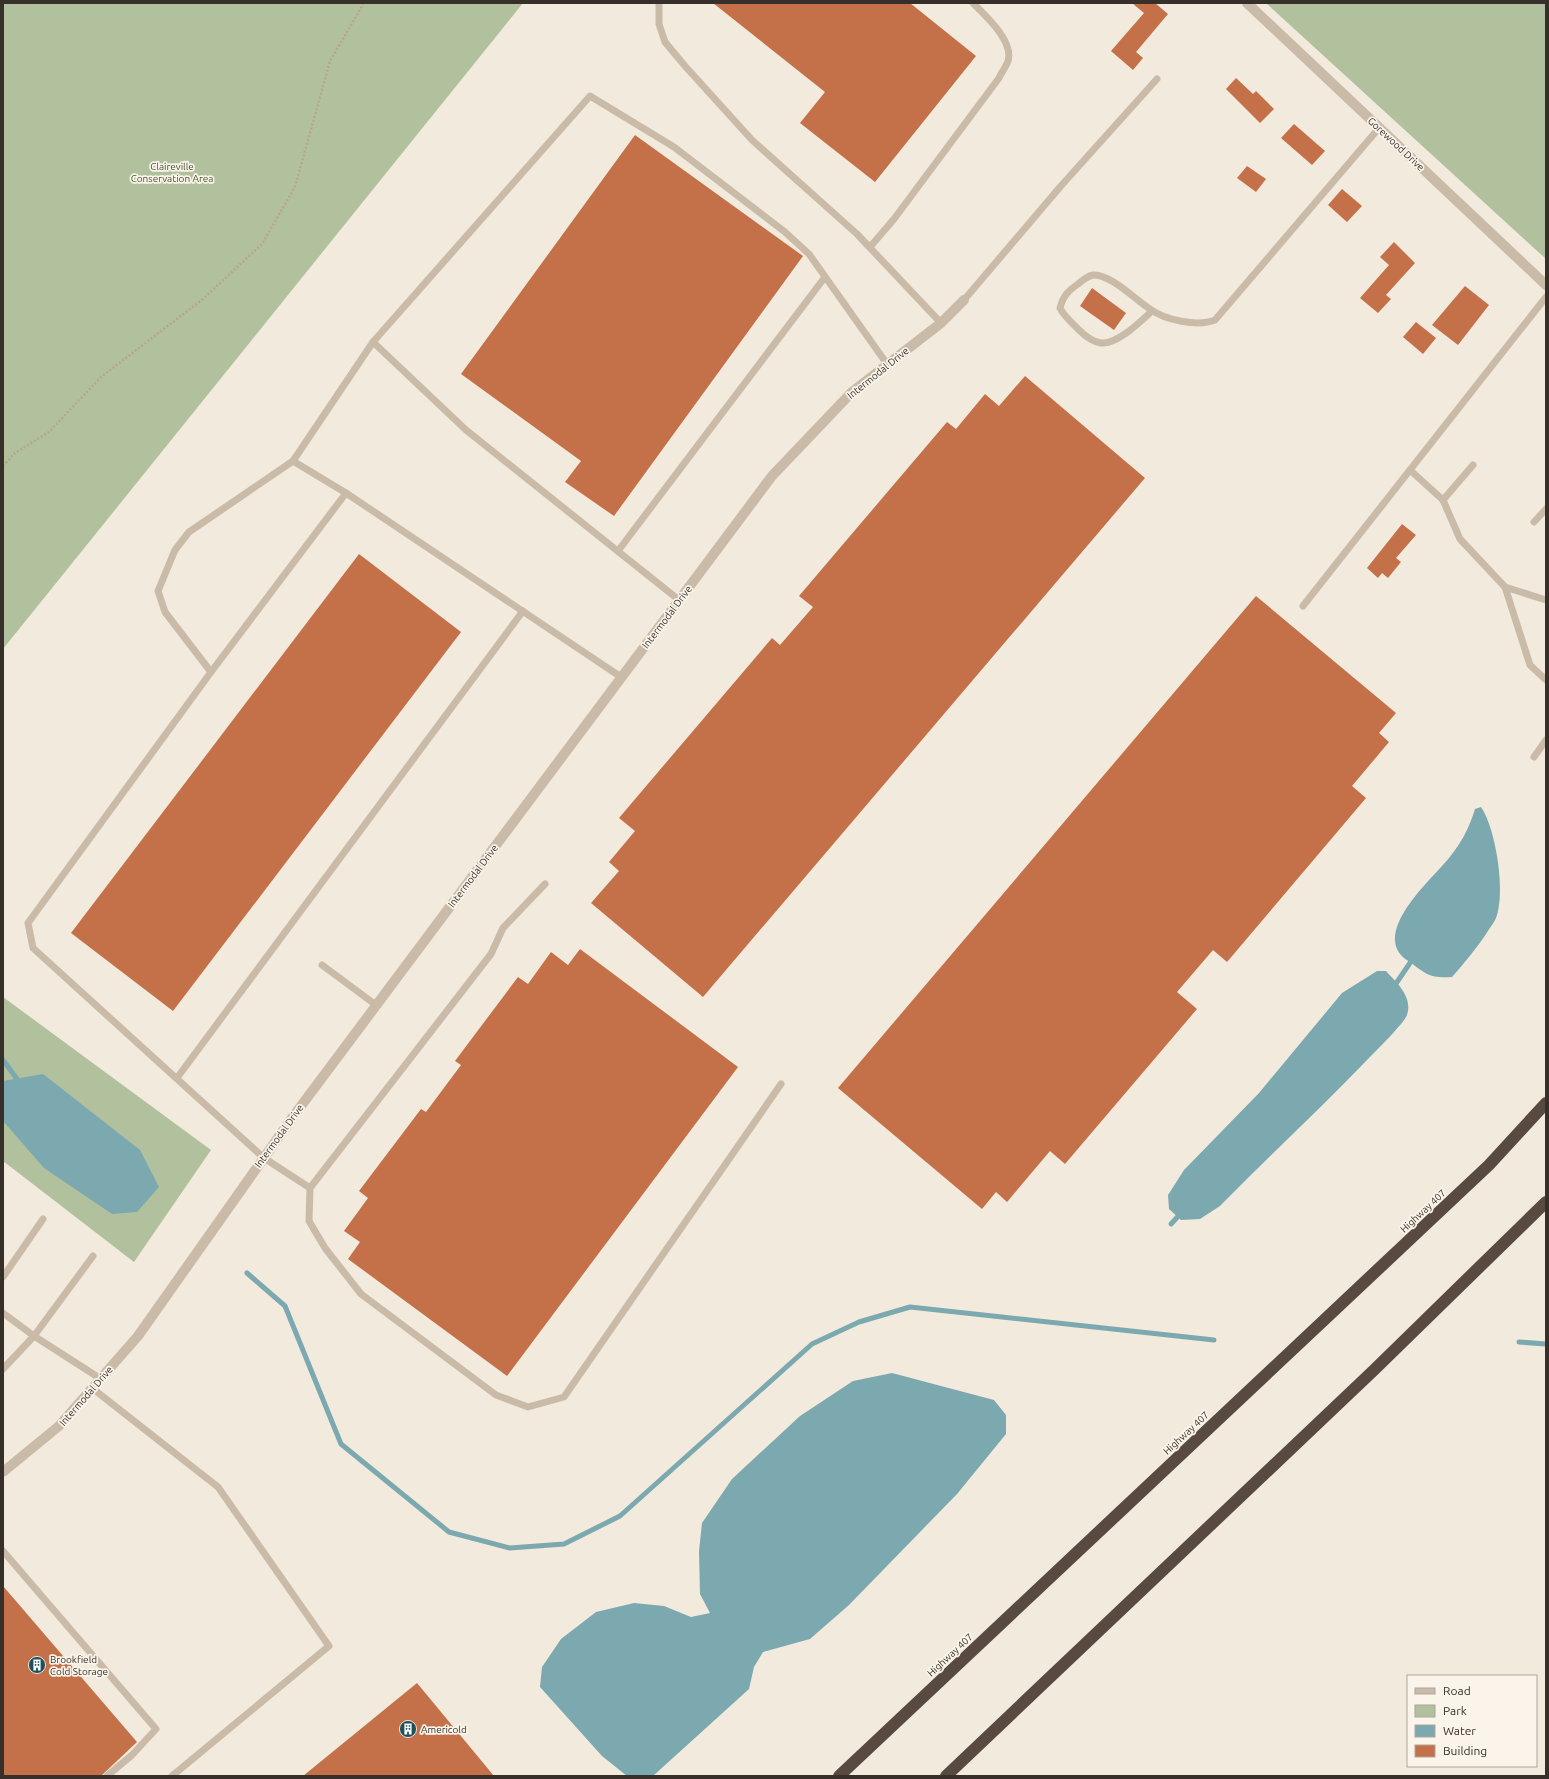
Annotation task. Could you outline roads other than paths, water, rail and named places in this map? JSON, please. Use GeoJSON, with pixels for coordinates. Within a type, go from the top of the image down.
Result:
{"type":"FeatureCollection","features":[{"type":"Feature","properties":{"kind":"highway","name":"Highway 407"},"geometry":{"type":"LineString","coordinates":[[839,1776],[1489,1165],[1546,1103]]}},
{"type":"Feature","properties":{"kind":"highway"},"geometry":{"type":"LineString","coordinates":[[946,1776],[1374,1370],[1546,1202]]}},
{"type":"Feature","properties":{"kind":"street","name":"Gorewood Drive"},"geometry":{"type":"LineString","coordinates":[[1247,3],[1546,285]]}},
{"type":"Feature","properties":{"kind":"street","name":"Intermodal Drive"},"geometry":{"type":"LineString","coordinates":[[3,1472],[59,1426],[138,1336],[264,1158],[376,1005],[772,476],[852,392],[940,322],[964,300]]}},
{"type":"Feature","properties":{"kind":"lane"},"geometry":{"type":"LineString","coordinates":[[659,3],[659,24],[666,42],[684,66],[752,140],[857,234],[940,322]]}},
{"type":"Feature","properties":{"kind":"lane"},"geometry":{"type":"LineString","coordinates":[[870,247],[894,219],[994,84],[1008,60],[1006,45],[1001,34],[973,3]]}},
{"type":"Feature","properties":{"kind":"lane"},"geometry":{"type":"LineString","coordinates":[[964,300],[1046,204],[1157,79]]}},
{"type":"Feature","properties":{"kind":"lane"},"geometry":{"type":"LineString","coordinates":[[211,672],[166,612],[158,591],[175,550],[189,532],[293,460],[373,342],[590,96],[674,147],[785,232],[809,254],[887,364]]}},
{"type":"Feature","properties":{"kind":"lane"},"geometry":{"type":"LineString","coordinates":[[1152,311],[1136,326],[1120,336],[1107,343],[1100,343],[1086,337],[1060,308],[1063,297],[1088,277],[1094,275],[1102,276],[1115,283],[1152,311],[1185,323],[1208,323],[1215,320],[1380,128]]}},
{"type":"Feature","properties":{"kind":"lane"},"geometry":{"type":"LineString","coordinates":[[618,551],[825,277]]}},
{"type":"Feature","properties":{"kind":"lane"},"geometry":{"type":"LineString","coordinates":[[1303,606],[1546,297]]}},
{"type":"Feature","properties":{"kind":"lane"},"geometry":{"type":"LineString","coordinates":[[373,342],[466,430],[679,600]]}},
{"type":"Feature","properties":{"kind":"lane"},"geometry":{"type":"LineString","coordinates":[[293,460],[346,493],[621,677]]}},
{"type":"Feature","properties":{"kind":"lane"},"geometry":{"type":"LineString","coordinates":[[1443,500],[1473,465]]}},
{"type":"Feature","properties":{"kind":"lane"},"geometry":{"type":"LineString","coordinates":[[1410,470],[1443,500],[1460,539],[1505,587],[1530,665],[1546,680]]}},
{"type":"Feature","properties":{"kind":"lane"},"geometry":{"type":"LineString","coordinates":[[310,1188],[264,1158],[33,948],[28,923],[211,672],[346,493]]}},
{"type":"Feature","properties":{"kind":"lane"},"geometry":{"type":"LineString","coordinates":[[1534,522],[1546,509]]}},
{"type":"Feature","properties":{"kind":"lane"},"geometry":{"type":"LineString","coordinates":[[1505,587],[1546,600]]}},
{"type":"Feature","properties":{"kind":"lane"},"geometry":{"type":"LineString","coordinates":[[177,1078],[523,611]]}},
{"type":"Feature","properties":{"kind":"lane"},"geometry":{"type":"LineString","coordinates":[[1534,756],[1546,740]]}},
{"type":"Feature","properties":{"kind":"lane"},"geometry":{"type":"LineString","coordinates":[[545,884],[503,928],[491,954],[310,1188],[309,1220],[325,1248],[361,1294],[496,1395],[528,1407],[564,1397],[781,1084]]}},
{"type":"Feature","properties":{"kind":"lane"},"geometry":{"type":"LineString","coordinates":[[322,965],[376,1005]]}},
{"type":"Feature","properties":{"kind":"lane"},"geometry":{"type":"LineString","coordinates":[[3,1277],[43,1218]]}},
{"type":"Feature","properties":{"kind":"lane"},"geometry":{"type":"LineString","coordinates":[[3,1369],[34,1336],[94,1256]]}},
{"type":"Feature","properties":{"kind":"lane"},"geometry":{"type":"LineString","coordinates":[[3,1314],[100,1379]]}},
{"type":"Feature","properties":{"kind":"lane"},"geometry":{"type":"LineString","coordinates":[[92,1388],[218,1487],[328,1646],[172,1776]]}},
{"type":"Feature","properties":{"kind":"lane"},"geometry":{"type":"LineString","coordinates":[[3,1551],[156,1729],[132,1755],[107,1776]]}},
{"type":"Feature","properties":{"kind":"water"},"geometry":{"type":"Polygon","coordinates":[[[1481,807],[1491,830],[1498,861],[1500,893],[1499,907],[1496,918],[1480,943],[1452,977],[1429,975],[1402,956],[1396,943],[1396,930],[1401,917],[1410,903],[1454,852],[1465,835],[1475,809],[1481,807]]]}},
{"type":"Feature","properties":{"kind":"water"},"geometry":{"type":"Polygon","coordinates":[[[1377,971],[1386,971],[1399,985],[1406,996],[1408,1008],[1405,1019],[1351,1077],[1220,1206],[1200,1219],[1181,1220],[1169,1209],[1168,1195],[1184,1170],[1259,1093],[1342,993],[1377,971]]]}},
{"type":"Feature","properties":{"kind":"water"},"geometry":{"type":"Polygon","coordinates":[[[43,1074],[140,1150],[159,1187],[137,1212],[112,1214],[44,1168],[3,1121],[3,1081],[43,1074]]]}},
{"type":"Feature","properties":{"kind":"water"},"geometry":{"type":"Polygon","coordinates":[[[892,1373],[994,1400],[1006,1415],[1006,1434],[957,1494],[849,1605],[810,1639],[763,1652],[754,1667],[749,1689],[653,1776],[627,1776],[602,1756],[540,1687],[542,1667],[561,1639],[596,1612],[634,1603],[664,1606],[691,1617],[710,1613],[700,1594],[699,1551],[702,1523],[732,1479],[800,1416],[853,1381],[892,1373]]]}},
{"type":"Feature","properties":{"kind":"waterway"},"geometry":{"type":"LineString","coordinates":[[1393,988],[1414,957]]}},
{"type":"Feature","properties":{"kind":"waterway"},"geometry":{"type":"LineString","coordinates":[[3,1060],[20,1083]]}},
{"type":"Feature","properties":{"kind":"waterway"},"geometry":{"type":"LineString","coordinates":[[1171,1224],[1182,1212]]}},
{"type":"Feature","properties":{"kind":"waterway"},"geometry":{"type":"LineString","coordinates":[[247,1273],[285,1306],[341,1444],[449,1532],[510,1548],[564,1544],[620,1516],[812,1344],[859,1322],[910,1307],[1214,1340]]}},
{"type":"Feature","properties":{"kind":"waterway"},"geometry":{"type":"LineString","coordinates":[[1519,1342],[1546,1344]]}},
{"type":"Feature","properties":{"kind":"place","name":"Brookfield Cold Storage"},"geometry":{"type":"Point","coordinates":[37,1665]}},
{"type":"Feature","properties":{"kind":"place","name":"Americold"},"geometry":{"type":"Point","coordinates":[408,1729]}},
{"type":"Feature","properties":{"kind":"park label","name":"Claireville Conservation Area"},"geometry":{"type":"Point","coordinates":[172,172]}}]}
